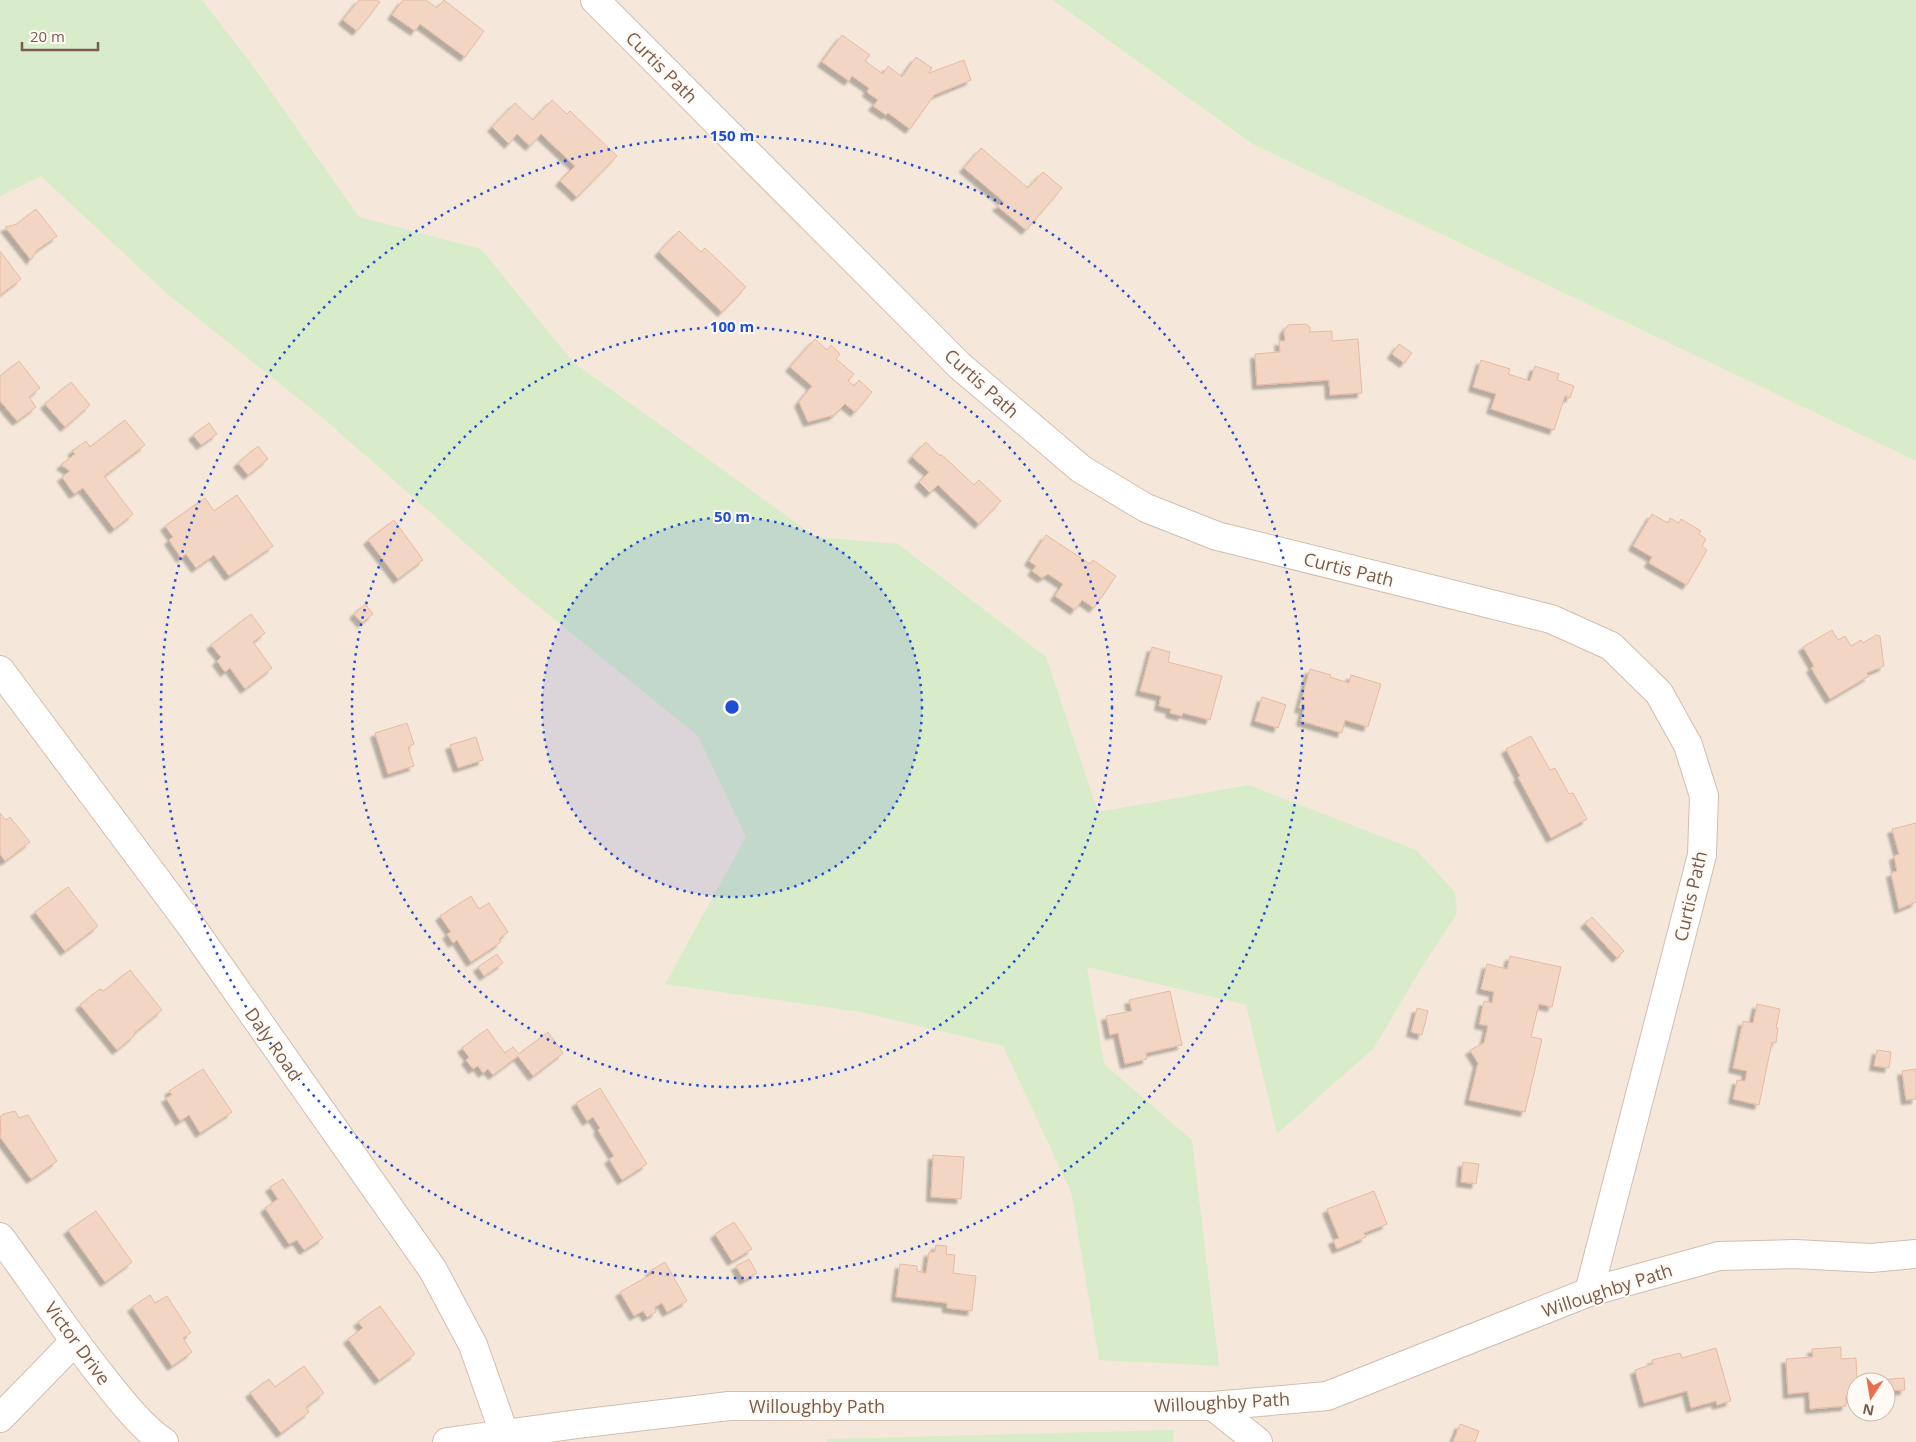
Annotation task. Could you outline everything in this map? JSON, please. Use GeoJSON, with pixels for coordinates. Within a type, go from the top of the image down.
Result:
{"type":"FeatureCollection","features":[{"type":"Feature","properties":{"kind":"street","name":"Curtis Path"},"geometry":{"type":"LineString","coordinates":[[595,0],[960,366],[1080,469],[1146,508],[1216,536],[1551,619],[1611,646],[1659,692],[1688,745],[1704,796],[1702,855],[1589,1292]]}},
{"type":"Feature","properties":{"kind":"street","name":"Daly Road"},"geometry":{"type":"LineString","coordinates":[[0,670],[189,923],[433,1270],[472,1346],[504,1438]]}},
{"type":"Feature","properties":{"kind":"street","name":"Victor Drive"},"geometry":{"type":"LineString","coordinates":[[0,1237],[74,1342],[124,1404],[164,1442]]}},
{"type":"Feature","properties":{"kind":"street","name":"Willoughby Path"},"geometry":{"type":"LineString","coordinates":[[447,1442],[504,1438],[729,1406],[1213,1406],[1327,1396],[1589,1292],[1719,1256],[1795,1254],[1871,1258],[1916,1254]]}},
{"type":"Feature","properties":{"kind":"street"},"geometry":{"type":"LineString","coordinates":[[0,1418],[74,1342]]}},
{"type":"Feature","properties":{"kind":"street"},"geometry":{"type":"LineString","coordinates":[[1213,1406],[1258,1442]]}},
{"type":"Feature","properties":{"kind":"shaded area"},"geometry":{"type":"Polygon","coordinates":[[[0,0],[1052,0],[1254,145],[1916,461],[1916,1442],[0,1442],[0,0]]]}},
{"type":"Feature","properties":{"kind":"green space"},"geometry":{"type":"Polygon","coordinates":[[[0,0],[202,0],[253,66],[359,217],[481,249],[573,362],[816,537],[898,544],[1046,657],[1098,812],[1249,785],[1416,850],[1455,892],[1457,913],[1374,1048],[1277,1134],[1246,1005],[1087,967],[1104,1064],[1192,1140],[1219,1366],[1099,1360],[1071,1192],[1003,1046],[861,1012],[665,984],[746,837],[698,736],[522,593],[325,420],[164,291],[41,176],[0,196],[0,0]]]}},
{"type":"Feature","properties":{"kind":"green space"},"geometry":{"type":"Polygon","coordinates":[[[1052,0],[1916,0],[1916,461],[1254,145],[1052,0]]]}},
{"type":"Feature","properties":{"kind":"green space"},"geometry":{"type":"Polygon","coordinates":[[[1174,1430],[1173,1442],[827,1442],[827,1439],[1174,1430]]]}},
{"type":"Feature","properties":{"kind":"building"},"geometry":{"type":"Polygon","coordinates":[[[359,0],[377,0],[380,2],[357,31],[343,20],[359,0]]]}},
{"type":"Feature","properties":{"kind":"building"},"geometry":{"type":"Polygon","coordinates":[[[403,0],[426,0],[437,8],[444,0],[484,31],[465,57],[420,24],[415,31],[392,15],[403,0]]]}},
{"type":"Feature","properties":{"kind":"building"},"geometry":{"type":"Polygon","coordinates":[[[842,35],[870,55],[865,61],[883,74],[888,66],[902,77],[916,57],[932,68],[929,73],[964,60],[971,80],[934,95],[910,129],[888,113],[886,115],[873,106],[878,100],[867,92],[869,88],[852,76],[849,81],[822,62],[842,35]]]}},
{"type":"Feature","properties":{"kind":"building"},"geometry":{"type":"Polygon","coordinates":[[[552,100],[567,114],[570,111],[617,156],[577,197],[560,181],[575,166],[541,134],[530,146],[517,134],[509,144],[492,127],[515,103],[533,120],[552,100]]]}},
{"type":"Feature","properties":{"kind":"building"},"geometry":{"type":"Polygon","coordinates":[[[981,148],[1028,188],[1043,172],[1062,188],[1026,230],[997,206],[1004,202],[964,168],[981,148]]]}},
{"type":"Feature","properties":{"kind":"building"},"geometry":{"type":"Polygon","coordinates":[[[36,209],[57,236],[37,250],[31,260],[5,227],[17,224],[36,209]]]}},
{"type":"Feature","properties":{"kind":"building"},"geometry":{"type":"Polygon","coordinates":[[[679,231],[701,252],[705,248],[746,287],[722,312],[659,252],[679,231]]]}},
{"type":"Feature","properties":{"kind":"building"},"geometry":{"type":"Polygon","coordinates":[[[0,251],[21,279],[0,295],[0,251]]]}},
{"type":"Feature","properties":{"kind":"building"},"geometry":{"type":"Polygon","coordinates":[[[1306,324],[1310,327],[1310,332],[1332,331],[1332,341],[1358,339],[1362,393],[1330,395],[1329,380],[1257,385],[1255,354],[1280,352],[1279,341],[1285,341],[1284,331],[1288,325],[1306,324]]]}},
{"type":"Feature","properties":{"kind":"building"},"geometry":{"type":"Polygon","coordinates":[[[815,339],[827,350],[831,345],[840,354],[836,359],[854,374],[848,381],[854,386],[859,380],[872,392],[855,412],[845,404],[834,415],[808,422],[799,402],[812,386],[790,367],[815,339]]]}},
{"type":"Feature","properties":{"kind":"building"},"geometry":{"type":"Polygon","coordinates":[[[1399,344],[1412,353],[1404,363],[1392,354],[1399,344]]]}},
{"type":"Feature","properties":{"kind":"building"},"geometry":{"type":"Polygon","coordinates":[[[1481,360],[1510,369],[1508,374],[1530,381],[1535,366],[1559,374],[1557,380],[1574,386],[1570,398],[1565,396],[1554,430],[1491,409],[1496,394],[1473,387],[1481,360]]]}},
{"type":"Feature","properties":{"kind":"building"},"geometry":{"type":"Polygon","coordinates":[[[19,361],[40,388],[29,397],[36,407],[17,421],[0,401],[0,376],[19,361]]]}},
{"type":"Feature","properties":{"kind":"building"},"geometry":{"type":"Polygon","coordinates":[[[71,382],[90,405],[65,427],[45,404],[71,382]]]}},
{"type":"Feature","properties":{"kind":"building"},"geometry":{"type":"Polygon","coordinates":[[[125,420],[145,445],[104,476],[133,514],[114,529],[83,488],[74,494],[62,477],[70,471],[61,465],[75,454],[72,451],[86,441],[90,447],[125,420]]]}},
{"type":"Feature","properties":{"kind":"building"},"geometry":{"type":"Polygon","coordinates":[[[209,423],[217,434],[201,445],[193,435],[209,423]]]}},
{"type":"Feature","properties":{"kind":"building"},"geometry":{"type":"Polygon","coordinates":[[[926,442],[974,485],[979,480],[1001,501],[979,524],[938,485],[930,493],[919,482],[929,472],[912,457],[926,442]]]}},
{"type":"Feature","properties":{"kind":"building"},"geometry":{"type":"Polygon","coordinates":[[[258,446],[268,459],[248,475],[238,463],[258,446]]]}},
{"type":"Feature","properties":{"kind":"building"},"geometry":{"type":"Polygon","coordinates":[[[237,495],[273,546],[229,576],[214,555],[196,568],[186,554],[181,558],[169,540],[173,537],[165,526],[205,498],[214,511],[237,495]]]}},
{"type":"Feature","properties":{"kind":"building"},"geometry":{"type":"Polygon","coordinates":[[[1652,514],[1668,523],[1670,518],[1679,523],[1681,519],[1701,531],[1699,534],[1706,539],[1702,546],[1707,550],[1687,585],[1649,563],[1652,557],[1633,546],[1652,514]]]}},
{"type":"Feature","properties":{"kind":"building"},"geometry":{"type":"Polygon","coordinates":[[[394,520],[423,560],[398,579],[368,540],[394,520]]]}},
{"type":"Feature","properties":{"kind":"building"},"geometry":{"type":"Polygon","coordinates":[[[1046,535],[1090,564],[1093,560],[1116,576],[1094,608],[1082,600],[1075,610],[1055,596],[1063,584],[1048,574],[1042,578],[1032,571],[1036,566],[1029,561],[1046,535]]]}},
{"type":"Feature","properties":{"kind":"building"},"geometry":{"type":"Polygon","coordinates":[[[365,604],[373,614],[362,623],[354,614],[365,604]]]}},
{"type":"Feature","properties":{"kind":"building"},"geometry":{"type":"Polygon","coordinates":[[[251,614],[265,633],[253,642],[272,668],[245,689],[230,668],[225,672],[217,661],[221,657],[211,645],[251,614]]]}},
{"type":"Feature","properties":{"kind":"building"},"geometry":{"type":"Polygon","coordinates":[[[1832,630],[1838,640],[1845,636],[1851,646],[1861,640],[1863,643],[1876,635],[1880,636],[1884,666],[1867,673],[1869,676],[1830,699],[1811,668],[1814,666],[1803,647],[1832,630]]]}},
{"type":"Feature","properties":{"kind":"building"},"geometry":{"type":"Polygon","coordinates":[[[1152,647],[1170,652],[1168,662],[1222,676],[1210,720],[1183,713],[1182,716],[1170,713],[1171,709],[1159,706],[1161,696],[1140,691],[1152,647]]]}},
{"type":"Feature","properties":{"kind":"building"},"geometry":{"type":"Polygon","coordinates":[[[1310,669],[1349,683],[1351,675],[1381,684],[1368,727],[1345,720],[1342,733],[1301,721],[1304,709],[1299,708],[1310,669]]]}},
{"type":"Feature","properties":{"kind":"building"},"geometry":{"type":"Polygon","coordinates":[[[1262,697],[1286,705],[1278,728],[1255,721],[1262,697]]]}},
{"type":"Feature","properties":{"kind":"building"},"geometry":{"type":"Polygon","coordinates":[[[407,723],[414,744],[408,747],[414,766],[388,774],[375,733],[407,723]]]}},
{"type":"Feature","properties":{"kind":"building"},"geometry":{"type":"Polygon","coordinates":[[[1531,736],[1550,770],[1555,768],[1569,794],[1573,793],[1587,819],[1551,838],[1518,777],[1520,776],[1506,749],[1531,736]]]}},
{"type":"Feature","properties":{"kind":"building"},"geometry":{"type":"Polygon","coordinates":[[[476,737],[483,760],[458,768],[450,745],[476,737]]]}},
{"type":"Feature","properties":{"kind":"building"},"geometry":{"type":"Polygon","coordinates":[[[0,813],[6,820],[10,817],[30,842],[5,861],[0,854],[0,813]]]}},
{"type":"Feature","properties":{"kind":"building"},"geometry":{"type":"Polygon","coordinates":[[[1916,823],[1916,902],[1899,909],[1891,873],[1897,871],[1894,856],[1899,854],[1892,829],[1916,823]]]}},
{"type":"Feature","properties":{"kind":"building"},"geometry":{"type":"Polygon","coordinates":[[[68,887],[98,926],[65,951],[35,912],[68,887]]]}},
{"type":"Feature","properties":{"kind":"building"},"geometry":{"type":"Polygon","coordinates":[[[471,896],[479,909],[489,903],[508,932],[499,939],[501,942],[471,962],[457,940],[453,943],[447,934],[451,932],[440,916],[471,896]]]}},
{"type":"Feature","properties":{"kind":"building"},"geometry":{"type":"Polygon","coordinates":[[[1592,917],[1624,951],[1617,958],[1585,923],[1592,917]]]}},
{"type":"Feature","properties":{"kind":"building"},"geometry":{"type":"Polygon","coordinates":[[[497,954],[503,963],[484,976],[478,967],[497,954]]]}},
{"type":"Feature","properties":{"kind":"building"},"geometry":{"type":"Polygon","coordinates":[[[1510,956],[1561,967],[1552,1007],[1539,1004],[1531,1037],[1542,1039],[1525,1112],[1469,1100],[1478,1063],[1470,1050],[1484,1043],[1488,1026],[1479,1024],[1484,1001],[1492,1003],[1494,992],[1481,989],[1487,964],[1507,969],[1510,956]]]}},
{"type":"Feature","properties":{"kind":"building"},"geometry":{"type":"Polygon","coordinates":[[[130,970],[162,1010],[117,1050],[80,1005],[100,989],[104,991],[130,970]]]}},
{"type":"Feature","properties":{"kind":"building"},"geometry":{"type":"Polygon","coordinates":[[[1170,991],[1182,1045],[1146,1053],[1147,1059],[1125,1064],[1118,1033],[1110,1035],[1106,1016],[1132,1011],[1129,1000],[1170,991]]]}},
{"type":"Feature","properties":{"kind":"building"},"geometry":{"type":"Polygon","coordinates":[[[1757,1004],[1780,1009],[1776,1028],[1778,1028],[1776,1043],[1772,1042],[1759,1105],[1733,1099],[1737,1080],[1745,1081],[1747,1071],[1733,1068],[1743,1021],[1753,1023],[1757,1004]]]}},
{"type":"Feature","properties":{"kind":"building"},"geometry":{"type":"Polygon","coordinates":[[[1417,1008],[1428,1011],[1422,1035],[1411,1032],[1417,1008]]]}},
{"type":"Feature","properties":{"kind":"building"},"geometry":{"type":"Polygon","coordinates":[[[487,1029],[505,1053],[513,1047],[519,1054],[548,1032],[563,1053],[533,1076],[518,1056],[493,1075],[488,1069],[483,1073],[478,1066],[473,1069],[466,1060],[469,1057],[462,1048],[487,1029]]]}},
{"type":"Feature","properties":{"kind":"building"},"geometry":{"type":"Polygon","coordinates":[[[1877,1050],[1891,1052],[1889,1068],[1874,1066],[1877,1050]]]}},
{"type":"Feature","properties":{"kind":"building"},"geometry":{"type":"Polygon","coordinates":[[[203,1069],[232,1112],[200,1133],[189,1115],[180,1121],[166,1098],[172,1095],[169,1091],[203,1069]]]}},
{"type":"Feature","properties":{"kind":"building"},"geometry":{"type":"Polygon","coordinates":[[[1916,1069],[1916,1099],[1906,1100],[1902,1071],[1916,1069]]]}},
{"type":"Feature","properties":{"kind":"building"},"geometry":{"type":"Polygon","coordinates":[[[600,1088],[647,1164],[622,1180],[609,1159],[614,1156],[598,1130],[600,1128],[593,1117],[587,1121],[576,1103],[600,1088]]]}},
{"type":"Feature","properties":{"kind":"building"},"geometry":{"type":"Polygon","coordinates":[[[15,1111],[19,1118],[28,1115],[57,1161],[31,1179],[0,1137],[0,1117],[3,1114],[15,1111]]]}},
{"type":"Feature","properties":{"kind":"building"},"geometry":{"type":"Polygon","coordinates":[[[933,1155],[964,1157],[961,1199],[931,1197],[933,1155]]]}},
{"type":"Feature","properties":{"kind":"building"},"geometry":{"type":"Polygon","coordinates":[[[1463,1162],[1479,1164],[1476,1184],[1461,1182],[1463,1162]]]}},
{"type":"Feature","properties":{"kind":"building"},"geometry":{"type":"Polygon","coordinates":[[[283,1179],[323,1238],[304,1250],[297,1240],[289,1244],[265,1208],[278,1199],[270,1187],[283,1179]]]}},
{"type":"Feature","properties":{"kind":"building"},"geometry":{"type":"Polygon","coordinates":[[[1374,1191],[1387,1224],[1364,1233],[1366,1237],[1337,1249],[1333,1240],[1339,1238],[1327,1209],[1374,1191]]]}},
{"type":"Feature","properties":{"kind":"building"},"geometry":{"type":"Polygon","coordinates":[[[96,1211],[132,1262],[105,1282],[68,1230],[96,1211]]]}},
{"type":"Feature","properties":{"kind":"building"},"geometry":{"type":"Polygon","coordinates":[[[734,1222],[752,1249],[732,1261],[715,1234],[734,1222]]]}},
{"type":"Feature","properties":{"kind":"building"},"geometry":{"type":"Polygon","coordinates":[[[936,1245],[947,1246],[946,1254],[955,1255],[953,1273],[976,1276],[972,1311],[947,1308],[947,1303],[896,1297],[900,1264],[917,1266],[917,1271],[926,1273],[929,1252],[935,1252],[936,1245]]]}},
{"type":"Feature","properties":{"kind":"building"},"geometry":{"type":"Polygon","coordinates":[[[749,1259],[757,1273],[744,1280],[736,1266],[749,1259]]]}},
{"type":"Feature","properties":{"kind":"building"},"geometry":{"type":"Polygon","coordinates":[[[665,1262],[687,1301],[667,1312],[662,1303],[655,1307],[656,1312],[647,1317],[643,1311],[634,1316],[620,1292],[652,1274],[650,1271],[665,1262]]]}},
{"type":"Feature","properties":{"kind":"building"},"geometry":{"type":"Polygon","coordinates":[[[150,1295],[155,1303],[167,1296],[191,1333],[183,1338],[192,1352],[172,1366],[132,1307],[150,1295]]]}},
{"type":"Feature","properties":{"kind":"building"},"geometry":{"type":"Polygon","coordinates":[[[380,1306],[415,1354],[379,1380],[348,1339],[363,1328],[358,1322],[380,1306]]]}},
{"type":"Feature","properties":{"kind":"building"},"geometry":{"type":"Polygon","coordinates":[[[1841,1347],[1841,1359],[1856,1358],[1857,1372],[1846,1372],[1846,1406],[1810,1409],[1809,1392],[1788,1394],[1786,1359],[1813,1357],[1812,1349],[1841,1347]]]}},
{"type":"Feature","properties":{"kind":"building"},"geometry":{"type":"Polygon","coordinates":[[[1716,1348],[1731,1401],[1717,1405],[1716,1401],[1691,1408],[1687,1391],[1644,1403],[1635,1370],[1653,1364],[1652,1360],[1680,1353],[1682,1358],[1716,1348]]]}},
{"type":"Feature","properties":{"kind":"building"},"geometry":{"type":"Polygon","coordinates":[[[304,1366],[324,1393],[306,1407],[309,1412],[281,1433],[250,1393],[269,1379],[275,1387],[304,1366]]]}},
{"type":"Feature","properties":{"kind":"building"},"geometry":{"type":"Polygon","coordinates":[[[1904,1378],[1905,1390],[1896,1390],[1896,1379],[1904,1378]]]}},
{"type":"Feature","properties":{"kind":"building"},"geometry":{"type":"Polygon","coordinates":[[[1460,1424],[1479,1431],[1475,1442],[1453,1442],[1460,1424]]]}}]}
